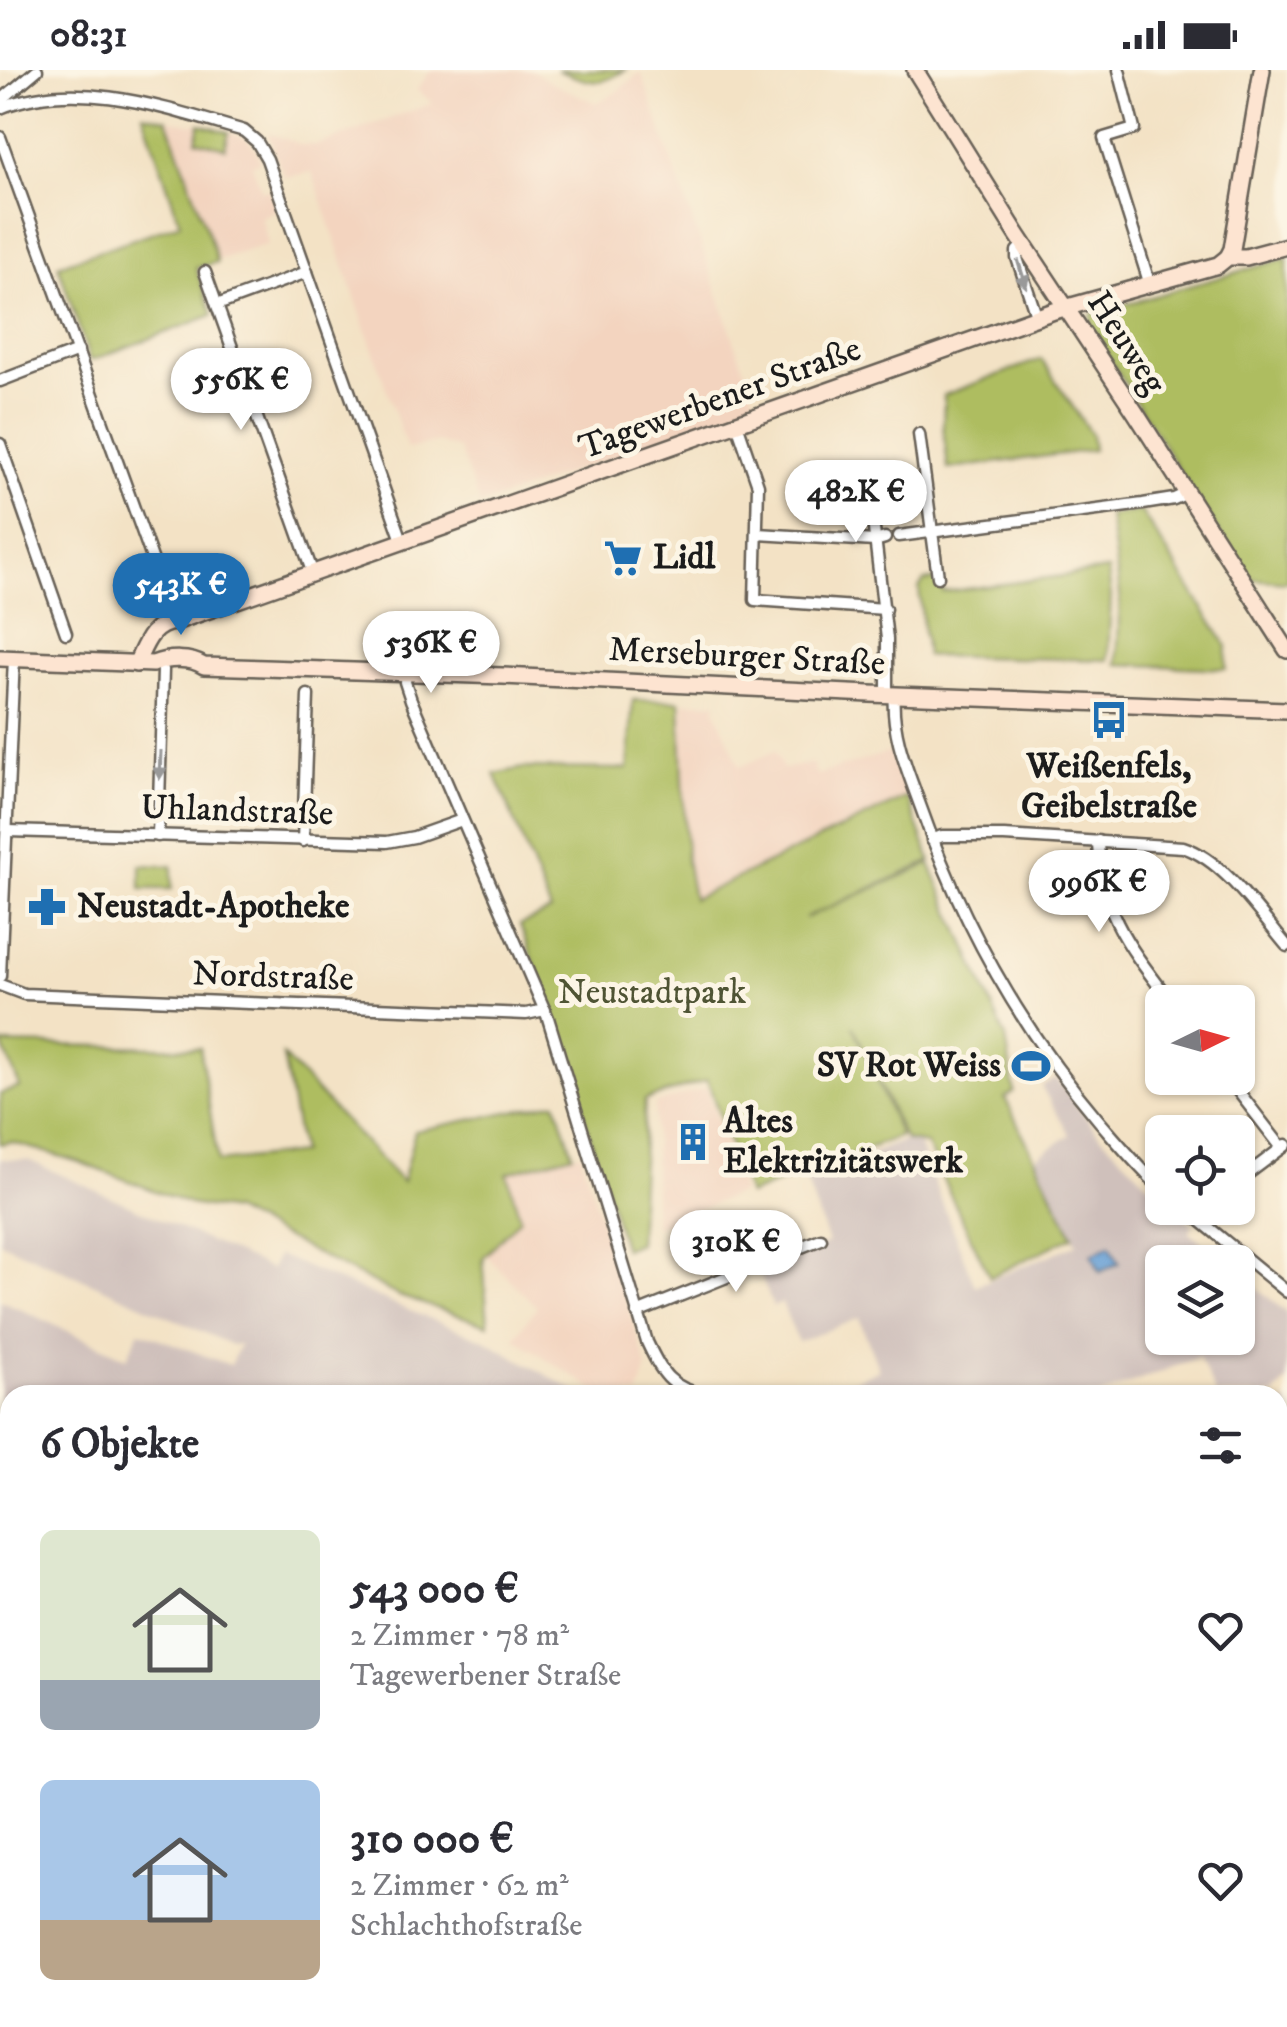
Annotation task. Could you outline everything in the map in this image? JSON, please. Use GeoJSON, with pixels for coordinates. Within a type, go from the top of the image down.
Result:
{"type":"FeatureCollection","features":[{"type":"Feature","properties":{"kind":"street"},"geometry":{"type":"LineString","coordinates":[[0,105],[37,70]]}},
{"type":"Feature","properties":{"kind":"street","name":"Heuweg"},"geometry":{"type":"LineString","coordinates":[[914,70],[1287,650]]}},
{"type":"Feature","properties":{"kind":"street"},"geometry":{"type":"LineString","coordinates":[[1119,70],[1134,128],[1104,138],[1150,285]]}},
{"type":"Feature","properties":{"kind":"street"},"geometry":{"type":"LineString","coordinates":[[1228,258],[1262,70]]}},
{"type":"Feature","properties":{"kind":"street"},"geometry":{"type":"LineString","coordinates":[[0,105],[96,94],[244,131],[257,142],[267,160],[403,543]]}},
{"type":"Feature","properties":{"kind":"street"},"geometry":{"type":"LineString","coordinates":[[0,137],[174,622],[158,641],[151,666],[158,836]]}},
{"type":"Feature","properties":{"kind":"street"},"geometry":{"type":"LineString","coordinates":[[1024,244],[1017,251],[1017,258],[1037,318]]}},
{"type":"Feature","properties":{"kind":"street","name":"Tagewerbener Straße"},"geometry":{"type":"LineString","coordinates":[[174,622],[1066,308],[1218,265],[1228,258],[1287,246]]}},
{"type":"Feature","properties":{"kind":"street"},"geometry":{"type":"LineString","coordinates":[[205,272],[313,574]]}},
{"type":"Feature","properties":{"kind":"street"},"geometry":{"type":"LineString","coordinates":[[217,305],[307,272]]}},
{"type":"Feature","properties":{"kind":"street"},"geometry":{"type":"LineString","coordinates":[[0,380],[78,351]]}},
{"type":"Feature","properties":{"kind":"street"},"geometry":{"type":"LineString","coordinates":[[737,424],[758,485],[754,600],[884,609]]}},
{"type":"Feature","properties":{"kind":"street"},"geometry":{"type":"LineString","coordinates":[[919,434],[938,577]]}},
{"type":"Feature","properties":{"kind":"street"},"geometry":{"type":"LineString","coordinates":[[0,444],[66,633]]}},
{"type":"Feature","properties":{"kind":"street"},"geometry":{"type":"LineString","coordinates":[[899,536],[1143,504],[1187,493]]}},
{"type":"Feature","properties":{"kind":"street"},"geometry":{"type":"LineString","coordinates":[[872,496],[880,540],[894,726],[932,840],[985,958],[1026,1024],[1075,1092],[1145,1171]]}},
{"type":"Feature","properties":{"kind":"street"},"geometry":{"type":"LineString","coordinates":[[758,534],[880,540]]}},
{"type":"Feature","properties":{"kind":"street","name":"Merseburger Straße"},"geometry":{"type":"LineString","coordinates":[[9,664],[151,666],[164,660],[198,662],[204,666],[1287,710]]}},
{"type":"Feature","properties":{"kind":"street"},"geometry":{"type":"LineString","coordinates":[[0,976],[8,831],[9,664]]}},
{"type":"Feature","properties":{"kind":"street"},"geometry":{"type":"LineString","coordinates":[[406,672],[410,700],[545,1010],[652,1354],[662,1372],[676,1385]]}},
{"type":"Feature","properties":{"kind":"street"},"geometry":{"type":"LineString","coordinates":[[303,840],[308,695]]}},
{"type":"Feature","properties":{"kind":"street","name":"Uhlandstraße"},"geometry":{"type":"LineString","coordinates":[[8,831],[388,842],[462,820]]}},
{"type":"Feature","properties":{"kind":"street"},"geometry":{"type":"LineString","coordinates":[[932,840],[958,836],[1098,841],[1169,845],[1200,854],[1222,870],[1287,946]]}},
{"type":"Feature","properties":{"kind":"street"},"geometry":{"type":"LineString","coordinates":[[1098,841],[1113,918],[1158,985]]}},
{"type":"Feature","properties":{"kind":"street","name":"Nordstraße"},"geometry":{"type":"LineString","coordinates":[[0,984],[24,994],[526,1014],[545,1010]]}},
{"type":"Feature","properties":{"kind":"street"},"geometry":{"type":"LineString","coordinates":[[1242,1095],[1284,1146],[1255,1167]]}},
{"type":"Feature","properties":{"kind":"street"},"geometry":{"type":"LineString","coordinates":[[1210,1225],[1287,1292]]}},
{"type":"Feature","properties":{"kind":"street"},"geometry":{"type":"LineString","coordinates":[[637,1312],[821,1238]]}},
{"type":"Feature","properties":{"kind":"shaded area"},"geometry":{"type":"Polygon","coordinates":[[[431,70],[531,70],[596,103],[641,72],[757,406],[480,505],[459,449],[438,442],[407,449],[312,172],[284,177],[268,133],[303,145],[317,145],[433,103],[417,90],[431,70]]]}},
{"type":"Feature","properties":{"kind":"shaded area"},"geometry":{"type":"Polygon","coordinates":[[[167,119],[229,132],[247,139],[255,148],[260,161],[252,165],[262,191],[268,189],[276,207],[261,217],[268,244],[217,260],[167,119]]]}},
{"type":"Feature","properties":{"kind":"shaded area"},"geometry":{"type":"Polygon","coordinates":[[[684,702],[717,702],[716,711],[740,767],[775,751],[783,769],[812,763],[817,775],[893,751],[907,797],[692,899],[686,860],[684,702]]]}},
{"type":"Feature","properties":{"kind":"shaded area"},"geometry":{"type":"Polygon","coordinates":[[[1056,1078],[1098,1133],[1145,1180],[1145,1225],[1193,1225],[1189,1232],[1205,1245],[1145,1245],[1145,1355],[1255,1355],[1255,1286],[1287,1313],[1287,1381],[1283,1385],[1212,1385],[1199,1357],[1127,1385],[841,1385],[879,1370],[859,1318],[798,1342],[782,1303],[773,1307],[759,1271],[828,1243],[806,1180],[905,1140],[918,1142],[975,1286],[1077,1244],[1035,1158],[1070,1135],[1041,1086],[1056,1078]]]}},
{"type":"Feature","properties":{"kind":"shaded area"},"geometry":{"type":"Polygon","coordinates":[[[706,1088],[742,1192],[654,1227],[655,1104],[706,1088]]]}},
{"type":"Feature","properties":{"kind":"shaded area"},"geometry":{"type":"Polygon","coordinates":[[[580,1153],[647,1367],[641,1385],[587,1385],[514,1338],[537,1307],[486,1255],[520,1218],[507,1173],[580,1153]]]}},
{"type":"Feature","properties":{"kind":"shaded area"},"geometry":{"type":"Polygon","coordinates":[[[0,1159],[28,1160],[271,1269],[278,1255],[483,1339],[564,1385],[0,1385],[0,1300],[127,1358],[139,1331],[230,1365],[240,1344],[232,1345],[0,1242],[0,1159]]]}},
{"type":"Feature","properties":{"kind":"green space"},"geometry":{"type":"Polygon","coordinates":[[[557,70],[625,70],[607,80],[591,81],[557,70]]]}},
{"type":"Feature","properties":{"kind":"green space"},"geometry":{"type":"Polygon","coordinates":[[[143,114],[167,119],[212,245],[217,262],[196,268],[213,315],[90,361],[58,265],[180,223],[143,114]]]}},
{"type":"Feature","properties":{"kind":"green space"},"geometry":{"type":"Polygon","coordinates":[[[200,124],[229,132],[225,148],[196,140],[200,124]]]}},
{"type":"Feature","properties":{"kind":"green space"},"geometry":{"type":"Polygon","coordinates":[[[1287,258],[1287,582],[1251,579],[1089,326],[1091,314],[1287,258]]]}},
{"type":"Feature","properties":{"kind":"green space"},"geometry":{"type":"Polygon","coordinates":[[[1041,359],[1091,434],[1093,450],[948,469],[944,395],[1041,359]]]}},
{"type":"Feature","properties":{"kind":"green space"},"geometry":{"type":"Polygon","coordinates":[[[1141,511],[1227,646],[1226,669],[1117,664],[1120,594],[1109,515],[1141,511]]]}},
{"type":"Feature","properties":{"kind":"green space"},"geometry":{"type":"Polygon","coordinates":[[[1108,570],[1108,660],[926,656],[919,588],[924,581],[940,579],[943,592],[1108,570]]]}},
{"type":"Feature","properties":{"kind":"green space","name":"Neustadtpark"},"geometry":{"type":"Polygon","coordinates":[[[633,700],[680,701],[686,860],[693,899],[907,797],[931,861],[805,918],[930,864],[1006,1038],[1014,1092],[1005,1098],[1073,1236],[990,1277],[926,1144],[905,1140],[853,1025],[900,1136],[748,1195],[707,1080],[645,1100],[638,1243],[624,1249],[552,1011],[520,925],[551,911],[495,774],[523,768],[628,769],[633,700]]]}},
{"type":"Feature","properties":{"kind":"green space"},"geometry":{"type":"Polygon","coordinates":[[[141,865],[172,866],[172,889],[141,889],[141,865]]]}},
{"type":"Feature","properties":{"kind":"green space"},"geometry":{"type":"Polygon","coordinates":[[[2,1044],[200,1048],[218,1162],[301,1153],[283,1056],[402,1182],[415,1131],[556,1102],[573,1154],[507,1173],[520,1218],[483,1258],[488,1325],[399,1296],[233,1211],[189,1204],[79,1162],[11,1142],[0,1144],[0,1094],[20,1087],[2,1044]]]}},
{"type":"Feature","properties":{"kind":"water"},"geometry":{"type":"Polygon","coordinates":[[[1110,1245],[1119,1263],[1100,1272],[1092,1254],[1110,1245]]]}},
{"type":"Feature","properties":{"kind":"place","name":"Lidl"},"geometry":{"type":"Point","coordinates":[623,558]}},
{"type":"Feature","properties":{"kind":"place","name":"Weißenfels, Geibelstraße"},"geometry":{"type":"Point","coordinates":[1109,720]}},
{"type":"Feature","properties":{"kind":"place","name":"Neustadt-Apotheke"},"geometry":{"type":"Point","coordinates":[47,907]}},
{"type":"Feature","properties":{"kind":"place","name":"SV Rot Weiss"},"geometry":{"type":"Point","coordinates":[1031,1066]}},
{"type":"Feature","properties":{"kind":"place","name":"Altes Elektrizitätswerk"},"geometry":{"type":"Point","coordinates":[693,1142]}}]}
